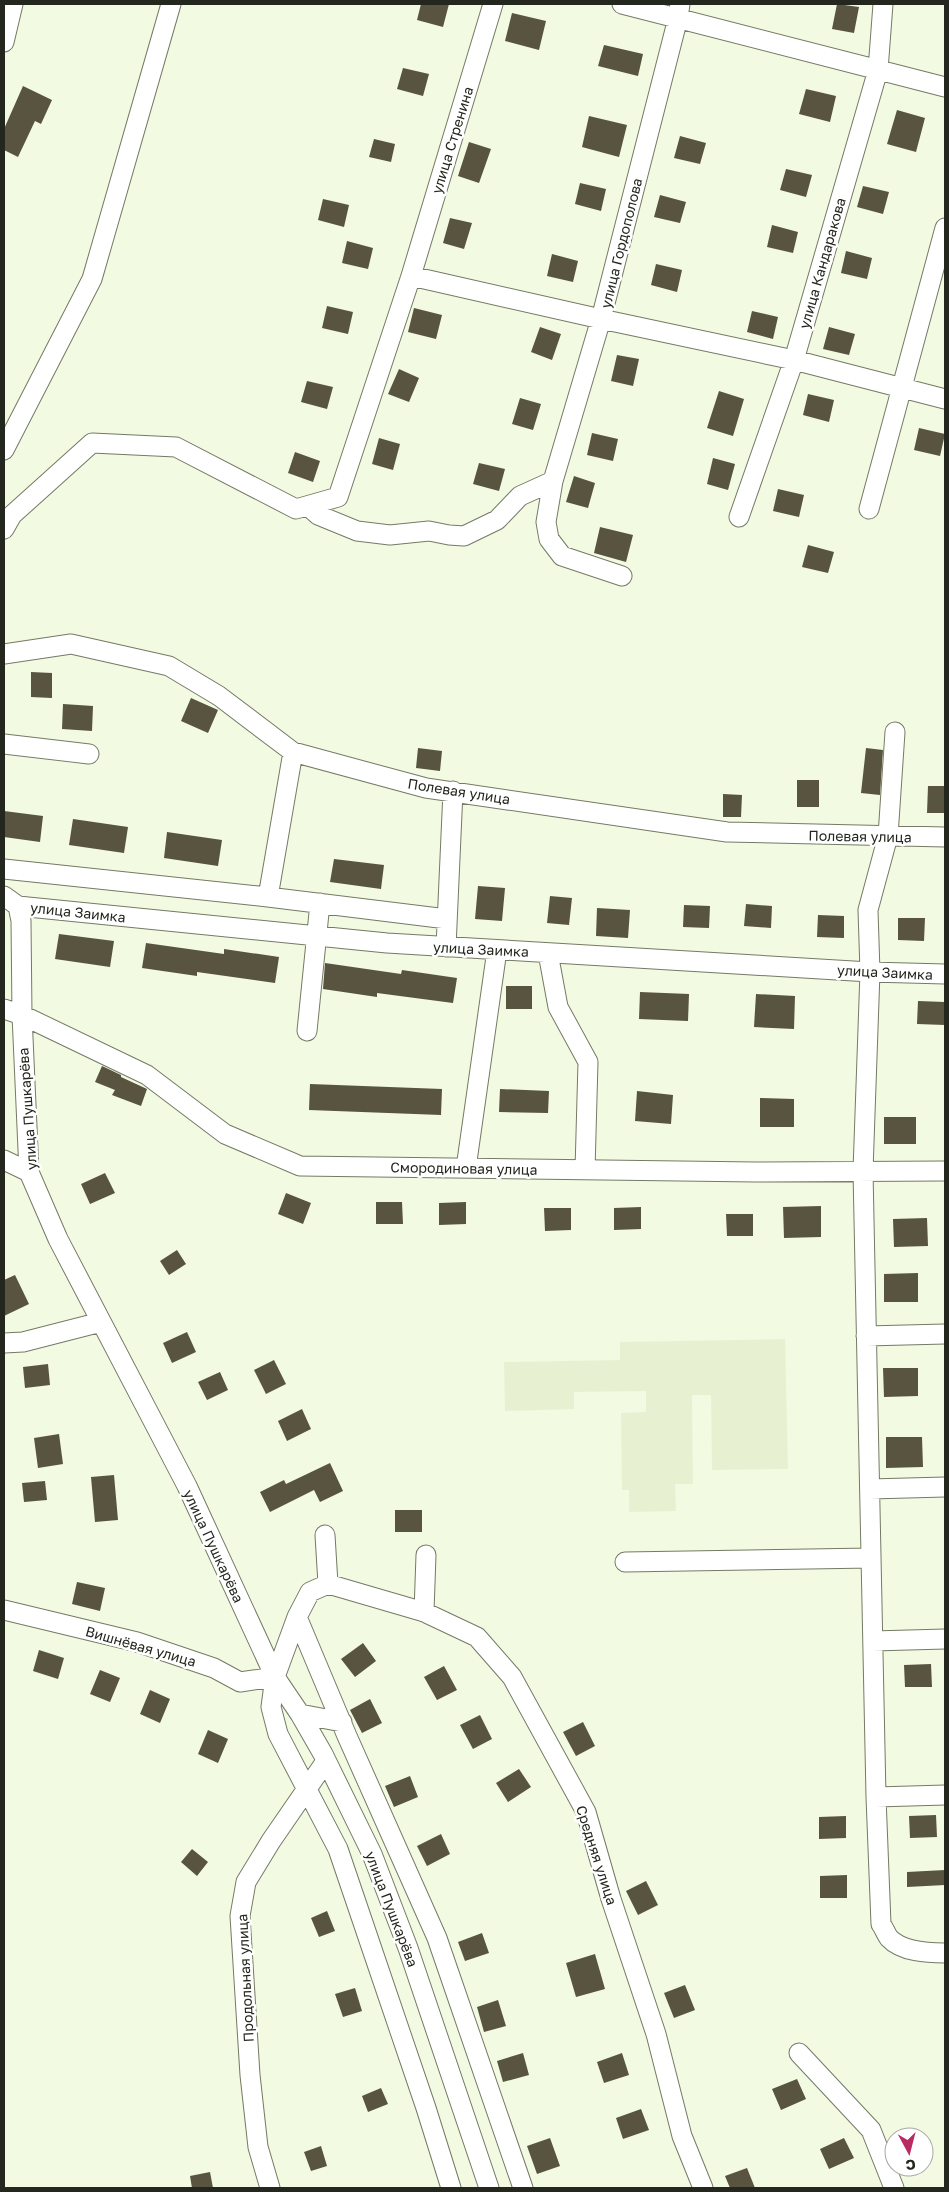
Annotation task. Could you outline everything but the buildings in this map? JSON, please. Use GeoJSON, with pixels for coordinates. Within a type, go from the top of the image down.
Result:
{"type":"FeatureCollection","features":[{"type":"Feature","properties":{"kind":"street"},"geometry":{"type":"LineString","coordinates":[[4,42],[13,4]]}},
{"type":"Feature","properties":{"kind":"street"},"geometry":{"type":"LineString","coordinates":[[4,450],[92,279],[171,4]]}},
{"type":"Feature","properties":{"kind":"street","name":"улица Стренина"},"geometry":{"type":"LineString","coordinates":[[308,506],[338,497],[411,276],[493,4]]}},
{"type":"Feature","properties":{"kind":"street"},"geometry":{"type":"LineString","coordinates":[[622,4],[679,11],[878,70],[945,87]]}},
{"type":"Feature","properties":{"kind":"street","name":"улица Кандаракова"},"geometry":{"type":"LineString","coordinates":[[740,517],[794,360],[878,70],[883,4]]}},
{"type":"Feature","properties":{"kind":"street","name":"улица Гордополова"},"geometry":{"type":"LineString","coordinates":[[622,576],[562,556],[548,539],[546,522],[554,481],[601,319],[679,11]]}},
{"type":"Feature","properties":{"kind":"street"},"geometry":{"type":"LineString","coordinates":[[869,509],[945,228]]}},
{"type":"Feature","properties":{"kind":"street"},"geometry":{"type":"LineString","coordinates":[[411,276],[794,360],[945,399]]}},
{"type":"Feature","properties":{"kind":"street"},"geometry":{"type":"LineString","coordinates":[[4,529],[12,515],[92,443],[176,447],[296,509],[308,506],[318,516],[357,531],[390,536],[429,531],[464,536],[497,520],[520,496],[554,481]]}},
{"type":"Feature","properties":{"kind":"street","name":"Полевая улица"},"geometry":{"type":"LineString","coordinates":[[4,654],[71,644],[170,666],[219,696],[293,752],[426,788],[727,832],[945,837]]}},
{"type":"Feature","properties":{"kind":"street"},"geometry":{"type":"LineString","coordinates":[[895,732],[888,836],[868,910],[870,972],[863,1171],[876,1797],[881,1924],[890,1938],[902,1947],[930,1953],[945,1953]]}},
{"type":"Feature","properties":{"kind":"street"},"geometry":{"type":"LineString","coordinates":[[4,744],[89,754]]}},
{"type":"Feature","properties":{"kind":"street"},"geometry":{"type":"LineString","coordinates":[[268,897],[293,752]]}},
{"type":"Feature","properties":{"kind":"street"},"geometry":{"type":"LineString","coordinates":[[446,946],[453,791]]}},
{"type":"Feature","properties":{"kind":"street"},"geometry":{"type":"LineString","coordinates":[[4,870],[268,897],[447,919]]}},
{"type":"Feature","properties":{"kind":"street","name":"улица Заимка"},"geometry":{"type":"LineString","coordinates":[[11,901],[316,936],[497,950],[870,972],[945,974]]}},
{"type":"Feature","properties":{"kind":"street","name":"улица Пушкарёва"},"geometry":{"type":"LineString","coordinates":[[11,901],[21,921],[13,1012],[29,1172],[58,1239],[187,1486],[275,1677],[300,1714],[326,1760],[372,1854],[413,1962],[489,2188]]}},
{"type":"Feature","properties":{"kind":"street"},"geometry":{"type":"LineString","coordinates":[[307,1031],[320,903]]}},
{"type":"Feature","properties":{"kind":"street"},"geometry":{"type":"LineString","coordinates":[[466,1168],[497,950]]}},
{"type":"Feature","properties":{"kind":"street"},"geometry":{"type":"LineString","coordinates":[[548,953],[558,1007],[588,1062],[585,1170]]}},
{"type":"Feature","properties":{"kind":"street","name":"Смородиновая улица"},"geometry":{"type":"LineString","coordinates":[[13,1012],[147,1075],[224,1134],[300,1166],[585,1170],[945,1171]]}},
{"type":"Feature","properties":{"kind":"street"},"geometry":{"type":"LineString","coordinates":[[4,1160],[29,1172]]}},
{"type":"Feature","properties":{"kind":"street"},"geometry":{"type":"LineString","coordinates":[[4,1343],[22,1342],[101,1322]]}},
{"type":"Feature","properties":{"kind":"street"},"geometry":{"type":"LineString","coordinates":[[866,1336],[945,1334]]}},
{"type":"Feature","properties":{"kind":"street"},"geometry":{"type":"LineString","coordinates":[[870,1489],[945,1487]]}},
{"type":"Feature","properties":{"kind":"street"},"geometry":{"type":"LineString","coordinates":[[325,1535],[328,1584],[310,1592],[297,1617],[275,1677],[271,1708],[278,1734],[338,1849],[426,2108],[451,2188]]}},
{"type":"Feature","properties":{"kind":"street"},"geometry":{"type":"LineString","coordinates":[[424,1612],[426,1555]]}},
{"type":"Feature","properties":{"kind":"street"},"geometry":{"type":"LineString","coordinates":[[625,1562],[871,1558]]}},
{"type":"Feature","properties":{"kind":"street","name":"Средняя улица"},"geometry":{"type":"LineString","coordinates":[[328,1584],[424,1612],[477,1637],[512,1677],[586,1812],[656,2034],[682,2136],[703,2188]]}},
{"type":"Feature","properties":{"kind":"street","name":"Вишнёвая улица"},"geometry":{"type":"LineString","coordinates":[[4,1610],[137,1642],[214,1668],[240,1682],[275,1677]]}},
{"type":"Feature","properties":{"kind":"street"},"geometry":{"type":"LineString","coordinates":[[297,1617],[440,1944],[523,2188]]}},
{"type":"Feature","properties":{"kind":"street"},"geometry":{"type":"LineString","coordinates":[[873,1642],[945,1639]]}},
{"type":"Feature","properties":{"kind":"street"},"geometry":{"type":"LineString","coordinates":[[300,1714],[342,1722]]}},
{"type":"Feature","properties":{"kind":"street","name":"Продольная улица"},"geometry":{"type":"LineString","coordinates":[[270,2188],[258,2147],[250,2075],[240,1916],[246,1882],[271,1841],[308,1790],[326,1760]]}},
{"type":"Feature","properties":{"kind":"street"},"geometry":{"type":"LineString","coordinates":[[876,1797],[945,1795]]}},
{"type":"Feature","properties":{"kind":"street"},"geometry":{"type":"LineString","coordinates":[[413,1962],[440,1944]]}},
{"type":"Feature","properties":{"kind":"street"},"geometry":{"type":"LineString","coordinates":[[799,2053],[871,2130],[894,2188]]}},
{"type":"Feature","properties":{"kind":"shaded area"},"geometry":{"type":"Polygon","coordinates":[[[785,1339],[788,1469],[712,1470],[711,1395],[692,1395],[693,1484],[675,1484],[676,1511],[629,1512],[629,1490],[622,1490],[621,1413],[646,1412],[646,1391],[574,1392],[574,1409],[505,1411],[504,1362],[620,1360],[620,1342],[785,1339]]]}}]}
